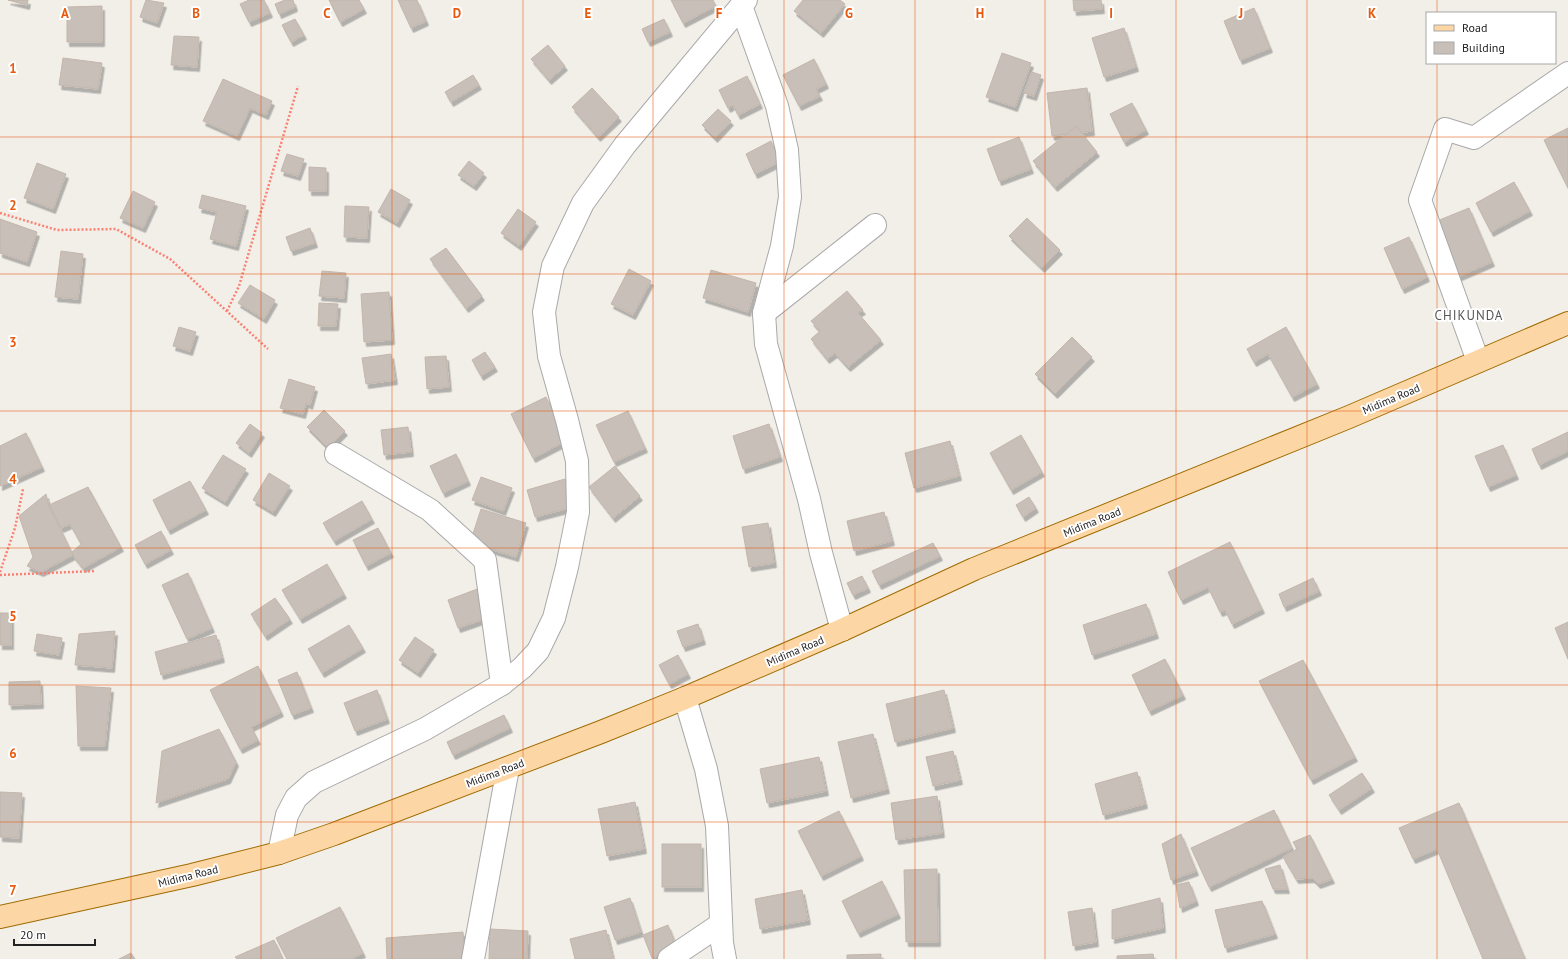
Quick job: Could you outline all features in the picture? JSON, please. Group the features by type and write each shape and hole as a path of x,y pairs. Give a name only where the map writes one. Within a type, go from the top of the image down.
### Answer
{"main road":[{"name":"Midima Road","path":"0,917 161,883 279,853 508,768 685,698 842,630 974,569 1349,417 1568,323"}],"street":[{"path":"744,3 777,106 787,150 790,197 782,246 764,313 768,352 809,499 821,553 842,630"},
{"path":"279,853 287,815 296,798 314,782 425,729 502,684 522,668 538,651 554,618 567,567 578,512 577,460 549,356 544,312 553,266 583,203 625,145 744,3"},
{"path":"1478,361 1420,200 1445,129 1474,138 1568,73"},
{"path":"764,313 875,225"},
{"path":"336,454 430,510 485,560 502,684"},
{"path":"685,698 706,770 717,826 722,943 725,959"},
{"path":"473,959 508,768"},
{"path":"669,959 721,924"}],"path":[{"path":"227,311 239,286 298,86"},
{"path":"0,213 57,230 116,230 170,259 268,349"},
{"path":"23,489 15,528 0,574 95,571"}],"building":[{"path":"8,0 28,0 27,5"},
{"path":"146,0 164,3 157,23 140,17"},
{"path":"249,0 264,0 270,13 249,22 240,4"},
{"path":"285,0 293,0 295,7 279,14 275,4"},
{"path":"329,0 359,0 364,9 340,22"},
{"path":"398,0 417,0 426,21 411,28"},
{"path":"671,0 713,0 716,6 683,23"},
{"path":"803,0 840,0 845,4 821,33 794,11"},
{"path":"1073,0 1101,0 1102,9 1074,11"},
{"path":"102,6 102,42 67,42 67,7"},
{"path":"1254,8 1270,48 1240,60 1224,21"},
{"path":"295,19 304,35 291,42 282,25"},
{"path":"664,19 670,32 648,42 642,29"},
{"path":"1124,28 1136,67 1104,77 1092,38"},
{"path":"174,36 199,37 197,67 171,65"},
{"path":"548,45 565,66 549,80 531,59"},
{"path":"1002,53 1031,63 1015,107 986,97"},
{"path":"63,58 102,63 98,89 59,85"},
{"path":"814,59 826,84 816,89 820,96 799,106 783,75"},
{"path":"1032,72 1041,75 1034,96 1024,93"},
{"path":"473,75 479,85 451,102 445,92"},
{"path":"747,76 760,104 738,115 733,105 728,108 719,90"},
{"path":"223,79 272,101 266,115 250,108 237,136 203,121"},
{"path":"592,88 619,117 598,137 572,107"},
{"path":"1087,88 1092,131 1052,136 1047,93"},
{"path":"1132,103 1146,130 1124,142 1110,114"},
{"path":"718,109 731,121 715,138 702,125"},
{"path":"1076,126 1097,152 1055,187 1033,161"},
{"path":"1568,128 1568,188 1544,140"},
{"path":"1019,137 1031,169 999,181 987,149"},
{"path":"771,141 781,161 755,174 746,154"},
{"path":"287,154 304,159 298,176 281,171"},
{"path":"469,161 484,173 474,186 458,175"},
{"path":"37,163 66,174 53,209 24,198"},
{"path":"309,167 326,168 326,191 309,191"},
{"path":"1514,182 1530,211 1491,232 1476,203"},
{"path":"391,189 410,200 397,223 378,212"},
{"path":"133,191 155,202 143,228 120,218"},
{"path":"202,195 246,206 236,246 210,239 217,212 199,208"},
{"path":"345,206 369,207 367,238 344,237"},
{"path":"1469,208 1492,262 1455,278 1432,223"},
{"path":"518,209 536,222 519,246 501,233"},
{"path":"1027,218 1060,250 1042,268 1009,236"},
{"path":"0,219 37,232 27,262 0,253"},
{"path":"310,228 315,243 291,251 286,237"},
{"path":"1409,237 1427,277 1402,289 1384,248"},
{"path":"446,248 482,296 466,308 430,259"},
{"path":"61,251 83,254 78,299 55,297"},
{"path":"629,269 651,281 633,315 611,304"},
{"path":"711,270 756,283 748,312 703,298"},
{"path":"322,271 346,273 344,298 319,296"},
{"path":"250,285 275,300 264,319 238,303"},
{"path":"847,291 863,310 858,313 881,340 848,367 835,353 827,359 811,339 820,331 811,321"},
{"path":"389,292 392,340 364,342 361,294"},
{"path":"319,303 338,304 336,326 318,326"},
{"path":"179,327 196,332 190,351 173,346"},
{"path":"1286,327 1317,384 1292,397 1268,354 1254,362 1247,349"},
{"path":"1072,337 1092,357 1055,394 1035,374"},
{"path":"485,352 495,367 481,376 472,360"},
{"path":"391,354 395,380 366,384 362,358"},
{"path":"446,356 449,387 427,389 425,357"},
{"path":"289,379 315,387 310,405 306,403 303,414 280,408"},
{"path":"546,397 568,440 533,458 511,414"},
{"path":"324,410 345,431 328,448 307,427"},
{"path":"628,411 645,448 614,462 596,425"},
{"path":"250,424 262,433 249,453 236,443"},
{"path":"769,424 780,457 743,469 733,436"},
{"path":"408,427 411,452 384,455 381,430"},
{"path":"1568,432 1568,451 1539,465 1532,449"},
{"path":"26,433 42,467 0,486 0,446"},
{"path":"1021,435 1042,472 1011,490 990,453"},
{"path":"950,441 959,476 914,488 905,453"},
{"path":"1503,445 1516,475 1488,487 1475,456"},
{"path":"456,454 468,481 443,493 430,466"},
{"path":"223,455 246,469 225,502 202,488"},
{"path":"615,466 640,496 613,518 589,487"},
{"path":"269,473 290,486 273,512 253,500"},
{"path":"481,477 512,488 503,511 472,500"},
{"path":"565,479 573,507 535,517 527,490"},
{"path":"190,481 206,510 168,530 153,500"},
{"path":"88,487 121,547 83,568 71,553 81,544 70,524 61,528 49,505"},
{"path":"46,494 49,506 73,555 41,572 27,566 33,557 19,516"},
{"path":"1029,497 1036,508 1023,517 1016,505"},
{"path":"362,501 372,519 334,541 323,523"},
{"path":"481,509 526,523 516,557 470,543"},
{"path":"884,512 892,541 854,551 847,521"},
{"path":"768,523 774,563 749,567 742,527"},
{"path":"378,528 391,553 366,566 353,540"},
{"path":"161,531 171,550 145,564 135,545"},
{"path":"1230,542 1262,609 1232,624 1225,610 1220,612 1208,587 1181,600 1168,572"},
{"path":"933,543 940,556 879,585 872,571"},
{"path":"327,564 344,594 300,619 282,590"},
{"path":"188,573 212,628 187,639 162,585"},
{"path":"862,576 868,588 853,595 847,583"},
{"path":"1313,578 1319,591 1284,607 1279,594"},
{"path":"480,588 490,617 458,628 448,600"},
{"path":"275,598 290,619 265,636 251,614"},
{"path":"1146,604 1156,634 1092,655 1083,625"},
{"path":"0,613 11,613 11,645 0,645"},
{"path":"1568,622 1568,659 1555,628"},
{"path":"698,624 703,640 683,647 677,631"},
{"path":"349,625 363,648 322,673 308,649"},
{"path":"115,631 112,668 75,665 79,634"},
{"path":"37,634 62,638 59,655 34,651"},
{"path":"216,635 222,658 161,675 155,652"},
{"path":"415,637 434,650 418,673 399,660"},
{"path":"678,655 688,674 669,684 659,665"},
{"path":"1165,659 1183,695 1149,711 1132,675"},
{"path":"1303,660 1355,757 1311,780 1259,681"},
{"path":"258,666 281,712 251,727 258,740 240,749 210,690"},
{"path":"297,672 311,708 292,715 278,680"},
{"path":"40,681 41,704 9,705 9,682"},
{"path":"76,686 111,688 105,746 78,746"},
{"path":"377,690 387,719 355,731 344,703"},
{"path":"944,690 953,728 895,742 886,704"},
{"path":"504,715 510,728 453,755 447,742"},
{"path":"219,729 236,762 228,779 156,803 162,751"},
{"path":"873,734 887,789 851,798 838,742"},
{"path":"953,751 960,780 933,786 926,757"},
{"path":"819,757 826,791 767,803 760,769"},
{"path":"1137,772 1145,804 1103,815 1095,784"},
{"path":"1362,773 1372,788 1339,810 1329,795"},
{"path":"0,792 22,793 19,838 0,837"},
{"path":"937,796 942,833 896,840 891,803"},
{"path":"635,802 644,849 607,856 598,809"},
{"path":"1459,803 1525,959 1483,959 1437,849 1413,859 1399,828"},
{"path":"1274,810 1292,848 1209,887 1191,848"},
{"path":"839,811 861,856 821,876 798,831"},
{"path":"1181,834 1196,871 1171,880 1162,844"},
{"path":"1310,835 1332,879 1318,884 1312,878 1296,879 1283,857 1297,849 1293,842"},
{"path":"662,844 701,844 701,887 662,887"},
{"path":"1280,865 1287,889 1273,889 1265,869"},
{"path":"937,869 938,942 906,942 904,870"},
{"path":"882,881 898,914 858,933 842,901"},
{"path":"1189,882 1196,901 1180,908 1176,885"},
{"path":"802,890 808,920 760,929 755,899"},
{"path":"630,898 641,932 615,940 604,907"},
{"path":"1160,898 1163,928 1112,939 1112,910"},
{"path":"1262,901 1275,934 1225,948 1215,910"},
{"path":"340,907 363,953 351,959 287,959 276,938"},
{"path":"1092,908 1096,942 1073,946 1068,912"},
{"path":"668,925 677,948 652,958 643,935"},
{"path":"490,929 528,931 527,959 489,959"},
{"path":"606,930 613,959 575,959 570,939"},
{"path":"463,932 465,959 387,959 386,938"},
{"path":"274,940 283,959 237,959 235,957"},
{"path":"131,953 135,959 119,959"},
{"path":"881,954 881,959 847,959 847,955"},
{"path":"1153,954 1154,959 1117,959 1117,956"}],"district":[{"name":"CHIKUNDA","path":"1469,315"}]}
